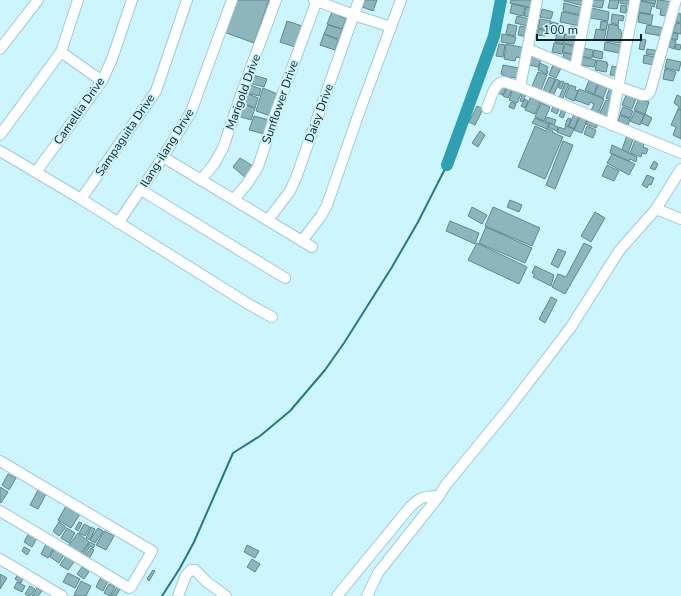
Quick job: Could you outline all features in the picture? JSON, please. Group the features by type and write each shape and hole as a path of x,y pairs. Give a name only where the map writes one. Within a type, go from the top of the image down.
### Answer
{"street":[{"path":"0,49 38,0"},
{"path":"0,135 61,52 78,0"},
{"name":"Camellia Drive","path":"36,172 102,81 112,59 132,0"},
{"name":"Sampaguita Drive","path":"81,199 156,91 188,0"},
{"name":"Ilang-ilang Drive","path":"118,223 163,157 191,112 232,0"},
{"name":"Marigold Drive","path":"201,180 214,164 223,148 276,0"},
{"path":"316,0 354,16 391,28"},
{"name":"Sunflower Drive","path":"234,199 247,184 258,167 316,0"},
{"name":"Daisy Drive","path":"268,220 290,191 296,178 359,0"},
{"path":"302,241 327,206 360,110 401,0"},
{"path":"520,87 538,0"},
{"path":"575,68 588,0"},
{"path":"611,125 635,0"},
{"path":"528,49 619,87 642,95 647,95 650,92 676,0"},
{"path":"61,52 102,81"},
{"path":"487,108 498,85 505,82 681,153"},
{"path":"0,151 81,199 250,305 272,317"},
{"path":"163,157 312,247"},
{"path":"367,596 378,573 439,496 445,486 509,408 571,327 623,245 656,209 681,169"},
{"path":"141,190 286,278"},
{"path":"656,209 681,219"},
{"path":"0,461 152,551 129,588 0,511"},
{"path":"337,596 418,499 423,497 439,496"},
{"path":"0,559 62,596"},
{"path":"178,596 186,575 191,570 195,570 206,582 226,596"}],"building":[{"path":"237,0 269,0 254,43 224,32"},
{"path":"365,0 377,0 373,11 362,7"},
{"path":"511,0 534,0 533,8 510,3"},
{"path":"564,0 585,0 584,6"},
{"path":"592,0 604,0 602,8 591,6"},
{"path":"610,0 619,0 617,9 608,8"},
{"path":"620,0 633,0 632,5 620,3"},
{"path":"641,0 656,0 655,4"},
{"path":"658,0 674,2 671,17 660,15 661,9 656,8"},
{"path":"641,1 655,4 654,7 652,6 650,14 638,12"},
{"path":"564,3 583,8 582,15 563,11"},
{"path":"512,4 525,7 523,16 510,13"},
{"path":"621,5 627,6 626,13 620,12"},
{"path":"526,7 533,9 531,17 524,16"},
{"path":"592,8 609,12 608,21 590,18"},
{"path":"542,9 553,12 551,19 540,17"},
{"path":"332,12 346,19 342,29 327,24"},
{"path":"562,12 582,16 580,26 560,22"},
{"path":"639,13 653,15 651,25 638,22"},
{"path":"678,13 681,14 681,23 676,22"},
{"path":"612,14 624,16 623,21 619,20 618,25 611,23"},
{"path":"517,16 529,19 528,26 515,23"},
{"path":"540,19 551,21 549,30 538,28"},
{"path":"287,21 302,26 295,47 280,42"},
{"path":"601,21 608,22 606,30 600,29"},
{"path":"552,22 559,24 558,31 550,30"},
{"path":"676,23 681,24 681,34 673,32"},
{"path":"508,24 517,26 515,36 506,34"},
{"path":"609,24 619,26 618,29 621,30 622,33 620,43 606,41"},
{"path":"328,25 342,29 339,39 324,34"},
{"path":"647,25 665,28 662,36 645,33"},
{"path":"520,26 529,28 527,37 518,35"},
{"path":"571,26 578,28 577,33 570,31"},
{"path":"538,29 547,31 545,36 537,35"},
{"path":"596,29 606,31 604,41 594,39"},
{"path":"557,32 565,34 563,44 555,42"},
{"path":"673,33 678,34 677,40 671,38"},
{"path":"324,34 338,40 335,50 320,45"},
{"path":"502,34 516,37 514,44 501,42"},
{"path":"565,34 575,36 575,38 578,39 576,46 563,43"},
{"path":"641,39 646,40 644,50 639,49"},
{"path":"671,39 676,41 674,49 669,47"},
{"path":"605,42 625,46 624,54 604,50"},
{"path":"554,43 564,45 562,54 552,52"},
{"path":"499,44 505,45 503,57 496,56"},
{"path":"506,44 525,48 523,58 516,57 515,61 504,59"},
{"path":"565,44 576,47 574,54 563,52"},
{"path":"676,44 681,45 680,50 675,49"},
{"path":"582,48 593,50 592,58 581,56"},
{"path":"647,49 660,51 660,56 646,54"},
{"path":"594,50 603,52 602,59 593,57"},
{"path":"564,53 574,55 573,60 563,58"},
{"path":"532,54 542,57 538,67 529,65"},
{"path":"644,55 655,57 654,65 643,63"},
{"path":"581,57 596,60 594,67 580,65"},
{"path":"667,59 681,62 679,71 665,68"},
{"path":"597,60 607,62 606,72 595,70"},
{"path":"540,63 548,67 546,71 548,71 547,74 538,70"},
{"path":"503,65 519,68 518,78 507,77 501,74"},
{"path":"553,65 561,68 556,78 549,75"},
{"path":"612,66 620,68 619,76 610,75"},
{"path":"665,69 676,72 673,81 663,79"},
{"path":"538,72 547,75 541,90 532,86"},
{"path":"253,75 267,79 264,87 249,83"},
{"path":"591,76 598,83 594,94 585,90"},
{"path":"549,77 555,79 549,94 543,91"},
{"path":"556,79 560,81 553,96 549,94"},
{"path":"561,81 564,82 561,89 558,87"},
{"path":"565,83 569,84 562,100 559,98"},
{"path":"502,84 507,86 503,95 498,93"},
{"path":"599,84 607,88 603,98 594,94"},
{"path":"250,85 261,89 259,96 247,93"},
{"path":"570,85 576,87 575,90 578,91 574,101 565,97"},
{"path":"611,85 618,89 615,102 606,98"},
{"path":"507,87 512,89 508,98 503,96"},
{"path":"263,88 277,94 271,116 256,111"},
{"path":"513,88 522,92 517,103 509,100"},
{"path":"579,89 604,99 598,114 591,111 594,104 590,102 589,105 575,100"},
{"path":"246,93 258,98 255,108 242,103"},
{"path":"523,93 526,94 523,102 520,101"},
{"path":"627,93 637,96 632,109 622,105"},
{"path":"677,95 681,97 681,110 678,109 679,107 674,103"},
{"path":"531,96 541,100 535,114 525,110"},
{"path":"639,98 649,102 645,114 634,110"},
{"path":"525,99 528,101 525,108 521,106"},
{"path":"606,100 615,103 609,119 599,115"},
{"path":"511,102 516,104 514,109 509,107"},
{"path":"541,103 550,107 544,121 535,117"},
{"path":"242,104 255,108 251,120 238,116"},
{"path":"554,105 560,107 557,114 551,111"},
{"path":"477,106 483,109 475,125 469,122"},
{"path":"623,107 633,111 630,118 620,114"},
{"path":"562,109 566,111 563,118 559,116"},
{"path":"678,109 681,110 681,139 673,135 676,127 671,125"},
{"path":"635,111 644,115 640,125 630,121"},
{"path":"574,114 579,116 574,129 569,126"},
{"path":"645,114 652,118 648,126 641,123"},
{"path":"620,115 630,119 628,125 618,121"},
{"path":"254,116 269,120 265,134 249,130"},
{"path":"547,117 556,120 554,125 545,121"},
{"path":"580,117 587,120 582,133 574,130"},
{"path":"535,118 549,124 547,129 532,123"},
{"path":"568,118 571,119 568,127 565,125"},
{"path":"588,120 598,124 596,128 586,124"},
{"path":"550,123 558,127 557,131 548,127"},
{"path":"535,126 546,131 547,128 563,137 545,179 518,167"},
{"path":"566,126 574,129 570,137 557,132 559,127 564,129"},
{"path":"587,126 596,130 593,138 584,134"},
{"path":"480,131 485,135 478,147 472,143"},
{"path":"627,135 634,137 628,153 622,150"},
{"path":"636,138 645,141 643,147 648,149 646,154 642,153 641,157 630,153"},
{"path":"563,141 573,145 555,189 546,185"},
{"path":"612,145 637,157 636,162 630,159 629,161 610,153"},
{"path":"612,154 635,164 629,175 607,163"},
{"path":"240,158 253,166 246,178 233,167"},
{"path":"654,161 658,164 655,170 650,168"},
{"path":"607,165 619,171 614,181 602,176"},
{"path":"647,175 654,178 651,185 649,184 647,188 642,185"},
{"path":"510,200 522,205 519,212 507,207"},
{"path":"472,207 487,215 482,224 468,216"},
{"path":"493,207 540,228 532,246 485,226"},
{"path":"595,212 605,218 591,242 581,236"},
{"path":"450,221 479,233 475,244 446,231"},
{"path":"486,227 532,248 525,263 479,243"},
{"path":"477,243 527,267 519,284 468,260"},
{"path":"584,243 592,247 565,294 552,287 558,274 566,277"},
{"path":"558,249 566,252 558,268 551,264"},
{"path":"535,266 554,275 551,286 533,277 535,274 532,273"},
{"path":"551,297 557,300 545,323 539,319"},
{"path":"8,474 16,478 9,490 2,485"},
{"path":"0,487 8,492 1,503 0,502"},
{"path":"38,490 46,494 38,509 30,505"},
{"path":"66,506 80,514 71,528 58,520"},
{"path":"59,522 66,527 59,536 53,531"},
{"path":"79,522 82,523 78,531 75,529"},
{"path":"84,524 90,527 85,536 79,533"},
{"path":"91,527 95,529 90,540 86,538"},
{"path":"67,528 75,533 69,543 61,538"},
{"path":"98,528 103,531 95,543 90,540"},
{"path":"104,531 114,536 106,550 96,545"},
{"path":"29,533 37,538 32,547 24,542"},
{"path":"78,533 89,542 80,555 68,546"},
{"path":"90,542 95,545 93,548 90,546 83,558 81,556"},
{"path":"46,544 53,549 48,558 41,554"},
{"path":"247,545 259,551 255,558 244,552"},
{"path":"24,547 30,550 27,555 22,551"},
{"path":"91,548 94,550 89,559 85,557"},
{"path":"54,549 64,555 59,563 50,557"},
{"path":"66,556 74,562 68,570 60,565"},
{"path":"252,559 260,564 255,572 247,567"},
{"path":"82,567 89,572 84,579 77,574"},
{"path":"153,570 155,571 149,581 147,579"},
{"path":"68,573 80,579 75,588 63,582"},
{"path":"0,574 7,578 0,589"},
{"path":"18,574 23,578 21,583 15,579"},
{"path":"101,577 108,581 103,591 96,587"},
{"path":"81,581 91,586 86,596 75,596 74,595"},
{"path":"17,582 25,586 22,592 14,588"},
{"path":"109,584 115,587 110,596 104,593"},
{"path":"30,586 35,589 30,596 28,596 25,594"},
{"path":"117,587 120,589 116,596 111,596"},
{"path":"37,588 42,591 38,596 32,596"}],"waterway":[{"path":"447,165 494,36 501,0"},
{"path":"162,596 180,568 194,542 233,453 260,436 290,411 325,370 344,343 392,267 418,222 447,165"}]}
